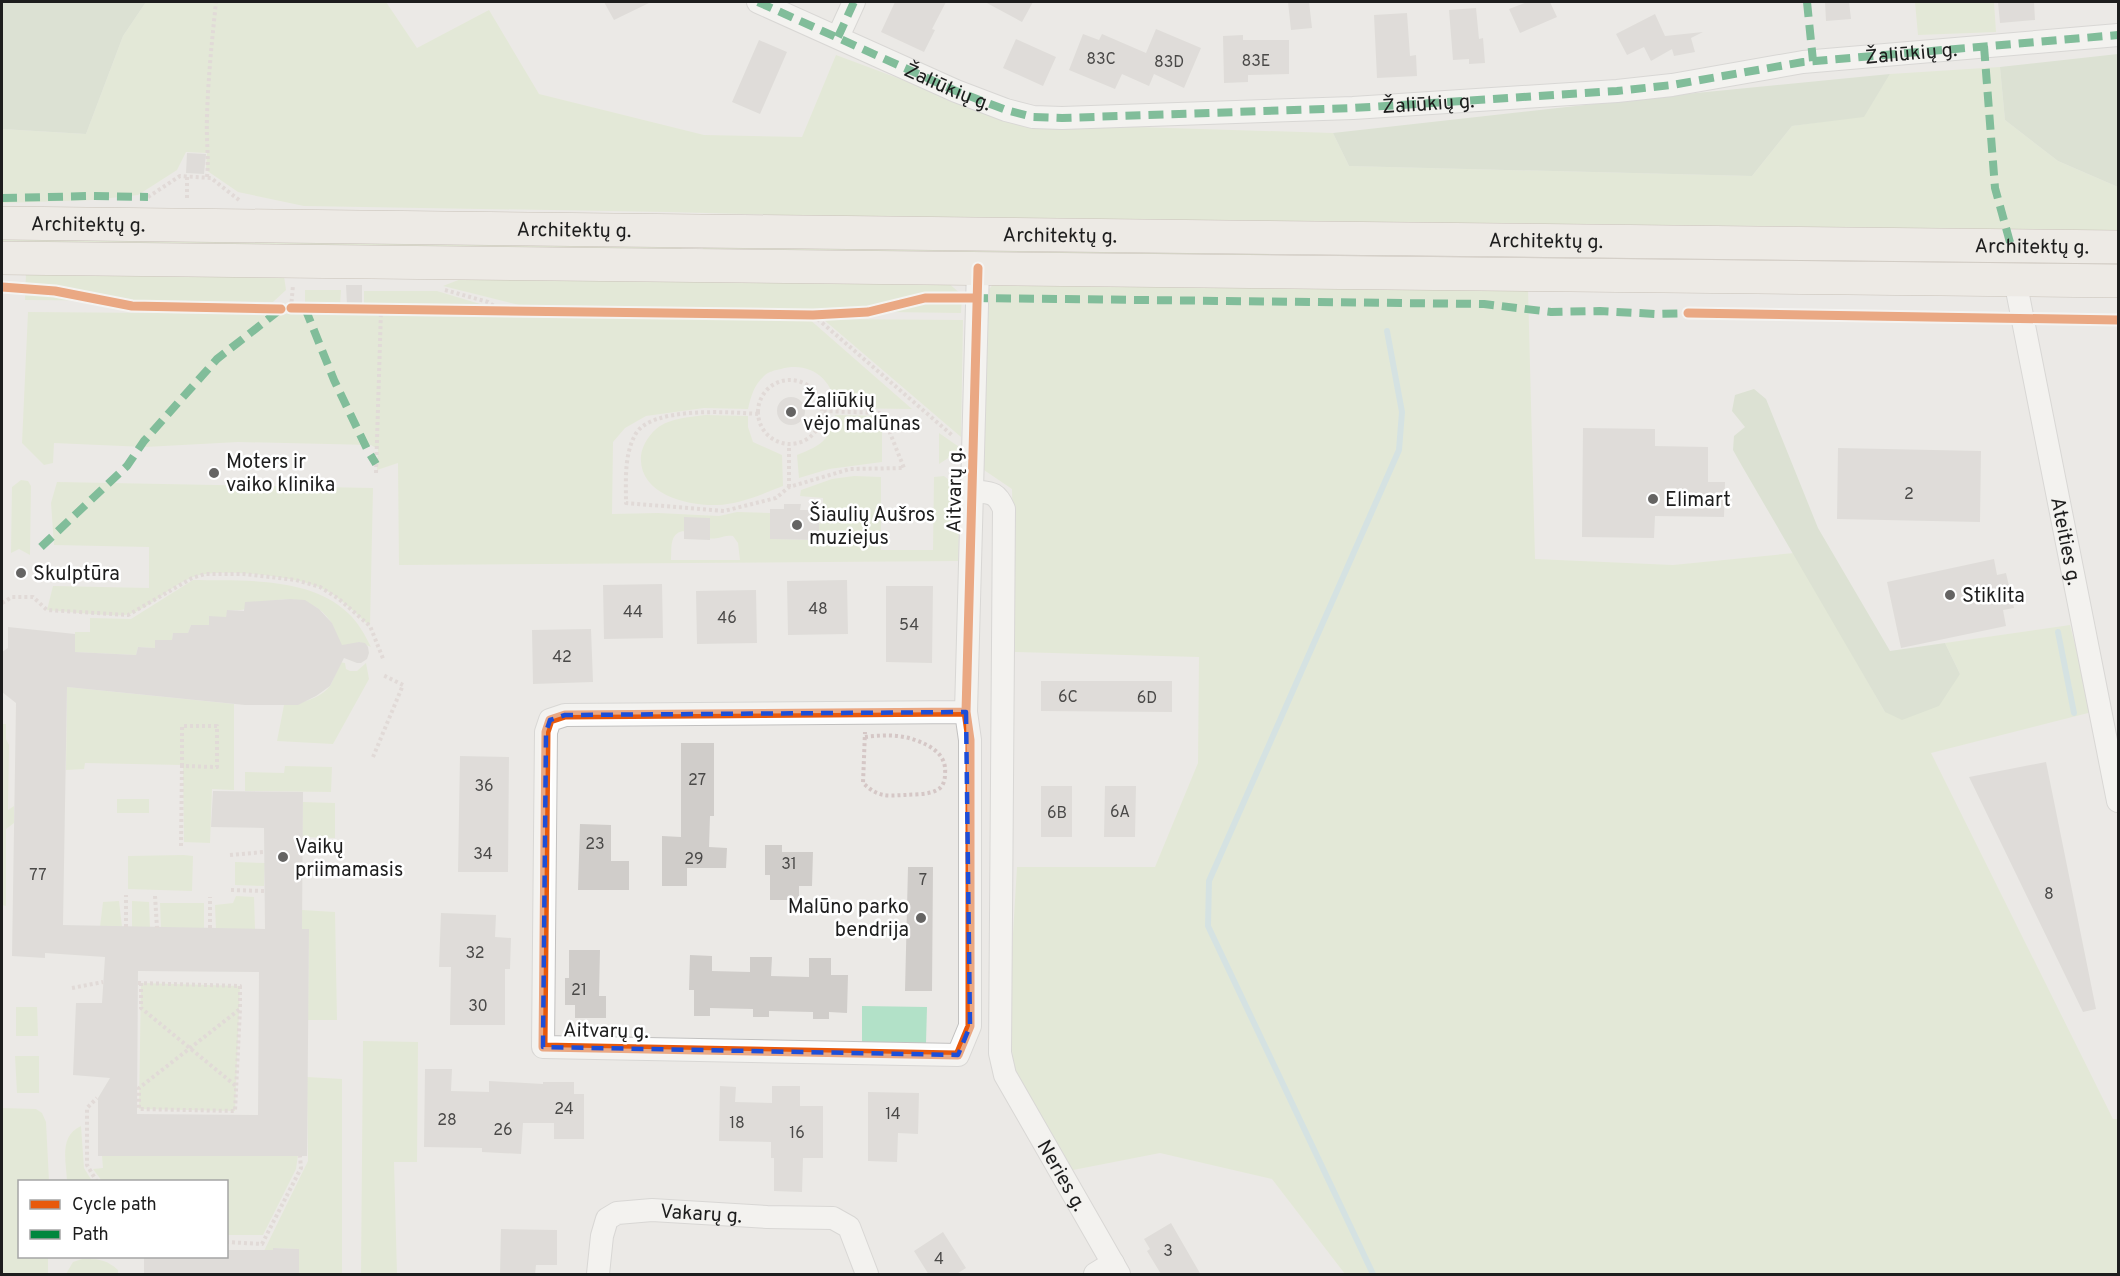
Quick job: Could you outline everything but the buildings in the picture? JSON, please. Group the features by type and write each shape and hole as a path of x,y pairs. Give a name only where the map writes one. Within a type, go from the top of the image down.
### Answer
{"main road":[{"name":"Architektų g.","path":"2,223 2118,247"},
{"path":"692,232 692,265"},
{"path":"1277,239 1277,271"},
{"path":"2011,246 2015,280"},
{"name":"Architektų g.","path":"2,258 2118,281"}],"street":[{"name":"Žaliūkių g.","path":"758,2 956,91 1006,110 1033,117 1062,118 1353,108 1617,91 1672,85 1803,62 2118,35"},
{"path":"838,37 854,2"},
{"name":"Aitvarų g.","path":"966,712 565,715 550,720 546,732 543,1047 958,1055 970,1026 970,740 966,712 978,268"},
{"name":"Ateities g.","path":"2015,280 2118,801"},
{"name":"Neries g.","path":"972,491 992,493 999,497 1004,509 1000,1053 1005,1075 1109,1271"},
{"name":"Vakarų g.","path":"598,1275 602,1236 607,1220 617,1213 652,1210 766,1217 832,1218 849,1227 867,1275"}],"path":[{"path":"207,177 209,155 206,145 207,95 216,2"},
{"path":"148,197 180,176 187,176 211,178 240,200"},
{"path":"187,176 187,198"},
{"path":"291,308 293,281"},
{"path":"376,473 381,310"},
{"path":"813,315 973,453"},
{"path":"785,380 795,380 812,388 818,395 823,411 821,424 816,432 808,439 789,445 771,439 760,424 758,414 762,396 768,388 785,380"},
{"path":"758,414 714,411 679,414 652,421 635,433 627,459 626,503 724,511 776,498 789,487 850,469 904,468 882,413 823,411"},
{"path":"789,445 789,487"},
{"path":"2,603 12,597 33,597 47,610 128,615 192,578 205,574 244,574 296,580 320,587 339,599 370,626 384,662"},
{"path":"373,757 403,685 383,675"},
{"path":"865,713 863,783 873,792 888,796 922,794 937,790 942,786 946,763 931,747 914,739 898,736 865,737"},
{"path":"181,846 182,726 217,726 217,767 182,766"},
{"path":"230,855 264,852"},
{"path":"231,890 264,891"},
{"path":"126,895 126,927"},
{"path":"155,896 157,928"},
{"path":"210,897 210,928"},
{"path":"72,988 103,982"},
{"path":"236,1086 189,1049 141,1008 139,983 240,986 240,1009 235,1111 139,1109 139,1088 189,1049 240,1009"},
{"path":"96,1180 87,1164 87,1108 98,1098"},
{"path":"228,1242 262,1244 301,1168 300,1155"}],"highlighted area":[{"path":"966,712 970,1026 958,1055 543,1047 546,732 550,720 565,715"}],"green space":[{"path":"2,2 146,2 123,36 86,134 2,129"},
{"path":"146,2 386,2 417,48 489,10 539,94 704,135 802,137 836,55 1029,127 1105,126 1333,133 1349,166 1752,176 1792,126 1864,116 1890,74 2000,67 2005,120 2058,161 2118,187 2118,230 2007,231 1762,226 852,217 304,206 238,192 206,170 207,153 186,152 177,170 138,195 93,200 2,203 2,129 86,134 123,36"},
{"path":"1915,2 1994,2 1996,32 1918,35"},
{"path":"2118,54 2118,187 2058,161 2005,120 2000,67"},
{"path":"1890,74 1864,117 1792,126 1752,176 1349,166 1333,133 1666,96"},
{"path":"2,237 680,245 682,248 680,251 2,244"},
{"path":"704,245 1269,254 1267,257 706,251 703,249"},
{"path":"26,273 284,276 286,290 273,302 25,300"},
{"path":"466,277 946,281 962,295 961,313 527,307 443,286"},
{"path":"996,281 1528,288 1535,559 1673,565 1794,553 1885,712 1960,674 1945,643 2070,625 2092,712 1931,753 2113,1119 2118,1119 2118,1274 1345,1274 1272,1179 1160,1153 1068,1171 1014,1067 1008,1017 1017,867 1155,867 1198,763 1199,657 1015,652 1012,489 981,468 984,295"},
{"path":"305,290 341,290 340,305 305,305"},
{"path":"364,291 437,291 490,307 364,303"},
{"path":"28,312 808,318 912,409 836,408 834,398 825,381 810,370 792,367 772,371 758,383 748,409 704,408 646,416 625,428 613,442 612,514 658,513 719,516 737,512 770,513 770,539 819,540 819,524 823,523 823,498 800,496 801,490 832,479 854,476 881,477 881,550 933,550 934,477 944,476 960,489 958,561 399,565 398,463 377,470 378,449 371,445 238,442 145,447 54,443 53,463 44,465 22,443","holes":["683,531 709,539 733,536 738,543 740,560 671,560 673,538"]},
{"path":"823,319 963,320 961,437"},
{"path":"1754,389 1766,399 1818,528 1890,651 1945,643 1960,674 1939,706 1902,720 1885,712 1733,450 1734,436 1745,427 1732,411 1735,395"},
{"path":"705,415 748,416 748,427 753,442 782,455 783,486 742,501 705,505 667,495 647,480 642,469 641,456 647,440 656,429 670,421"},
{"path":"835,415 882,416 882,462 829,469 799,478 797,455 823,441 830,431"},
{"path":"939,433 962,449 939,464"},
{"path":"21,480 28,481 31,486 30,555 19,549 11,553 12,487"},
{"path":"57,482 373,488 370,626 340,599 319,587 275,576 237,573 205,574 193,577 130,614 103,615 47,610 53,586 149,588 149,547 54,545 51,503"},
{"path":"193,580 274,583 314,592 332,601 348,613 364,633 371,647 359,642 340,649 333,625 325,614 310,604 283,599 243,610 228,610 226,617 209,617 209,625 191,625 188,633 173,633 172,640 155,640 155,648 138,647 136,655 75,652 75,632 90,632 90,618 131,619"},
{"path":"339,662 345,663 346,669 350,671 357,671 366,663 369,679 333,744 277,741 284,705 309,700 326,691"},
{"path":"67,687 234,704 234,790 212,789 210,843 184,842 183,765 85,763 84,769 66,770"},
{"path":"2,724 6,724 6,739 9,745 8,810 14,806 14,823 6,829 6,906 2,905"},
{"path":"285,766 332,767 331,792 245,791 245,772 284,773"},
{"path":"117,799 149,799 149,813 117,813"},
{"path":"303,802 335,803 335,838 302,837"},
{"path":"128,856 193,856 192,891 128,889"},
{"path":"235,862 265,863 264,886 235,885"},
{"path":"236,896 254,897 255,929 216,929 215,905 233,903"},
{"path":"119,901 122,927 100,927 103,902"},
{"path":"132,901 149,902 150,928 132,927"},
{"path":"160,903 204,903 204,928 161,928"},
{"path":"302,910 335,912 337,1020 308,1020 309,929 302,929"},
{"path":"141,983 240,986 235,1111 139,1109"},
{"path":"862,1006 927,1007 926,1043 862,1042"},
{"path":"16,1007 37,1007 38,1036 16,1036"},
{"path":"363,1041 418,1042 417,1162 394,1162 397,1274 361,1274"},
{"path":"15,1056 39,1056 39,1093 17,1093"},
{"path":"307,1077 342,1079 342,1274 299,1274 299,1249 274,1248 273,1255 262,1255 308,1161"},
{"path":"2,1108 36,1109 42,1113 46,1122 49,1180 18,1180 18,1258 48,1258 48,1274 2,1274"},
{"path":"81,1126 84,1168 91,1180 67,1180 65,1149 69,1136"},
{"path":"298,1155 296,1169 263,1235 228,1235 228,1180 101,1180 93,1169 103,1168 102,1156"},
{"path":"82,1259 106,1262 118,1270 118,1274 66,1274 73,1262"}],"waterway":[{"path":"1373,1274 1208,926 1209,881 1399,450 1402,412 1387,331"},
{"path":"2058,632 2074,713"}],"marked path":[{"path":"758,2 956,91 1006,110 1033,117 1062,118 1353,108 1617,91 1672,85 1803,62 2118,35"},
{"path":"838,37 854,2"},
{"path":"1807,2 1813,61"},
{"path":"1984,46 1995,188 2011,246"},
{"path":"2,198 148,197"},
{"path":"973,298 1484,304 1551,312 1693,313"},
{"path":"305,308 334,380 376,464"},
{"path":"41,547 127,466 144,441 217,359 281,309"}],"cycle path":[{"path":"966,712 565,715 550,720 546,732 543,1047 958,1055 970,1026 970,740 966,712 978,268"},
{"path":"2,287 55,291 132,306 281,309"},
{"path":"291,308 813,315 868,312 925,298 977,298"},
{"path":"1688,313 2118,320"}],"place":[{"name":"Žaliūkių vėjo malūnas","path":"791,412"},
{"name":"Moters ir vaiko klinika","path":"214,473"},
{"name":"Elimart","path":"1653,499"},
{"name":"Šiaulių Aušros muziejus","path":"797,525"},
{"name":"Skulptūra","path":"21,573"},
{"name":"Stiklita","path":"1950,595"},
{"name":"Vaikų priimamasis","path":"283,857"},
{"name":"Malūno parko bendrija","path":"921,918"}]}
